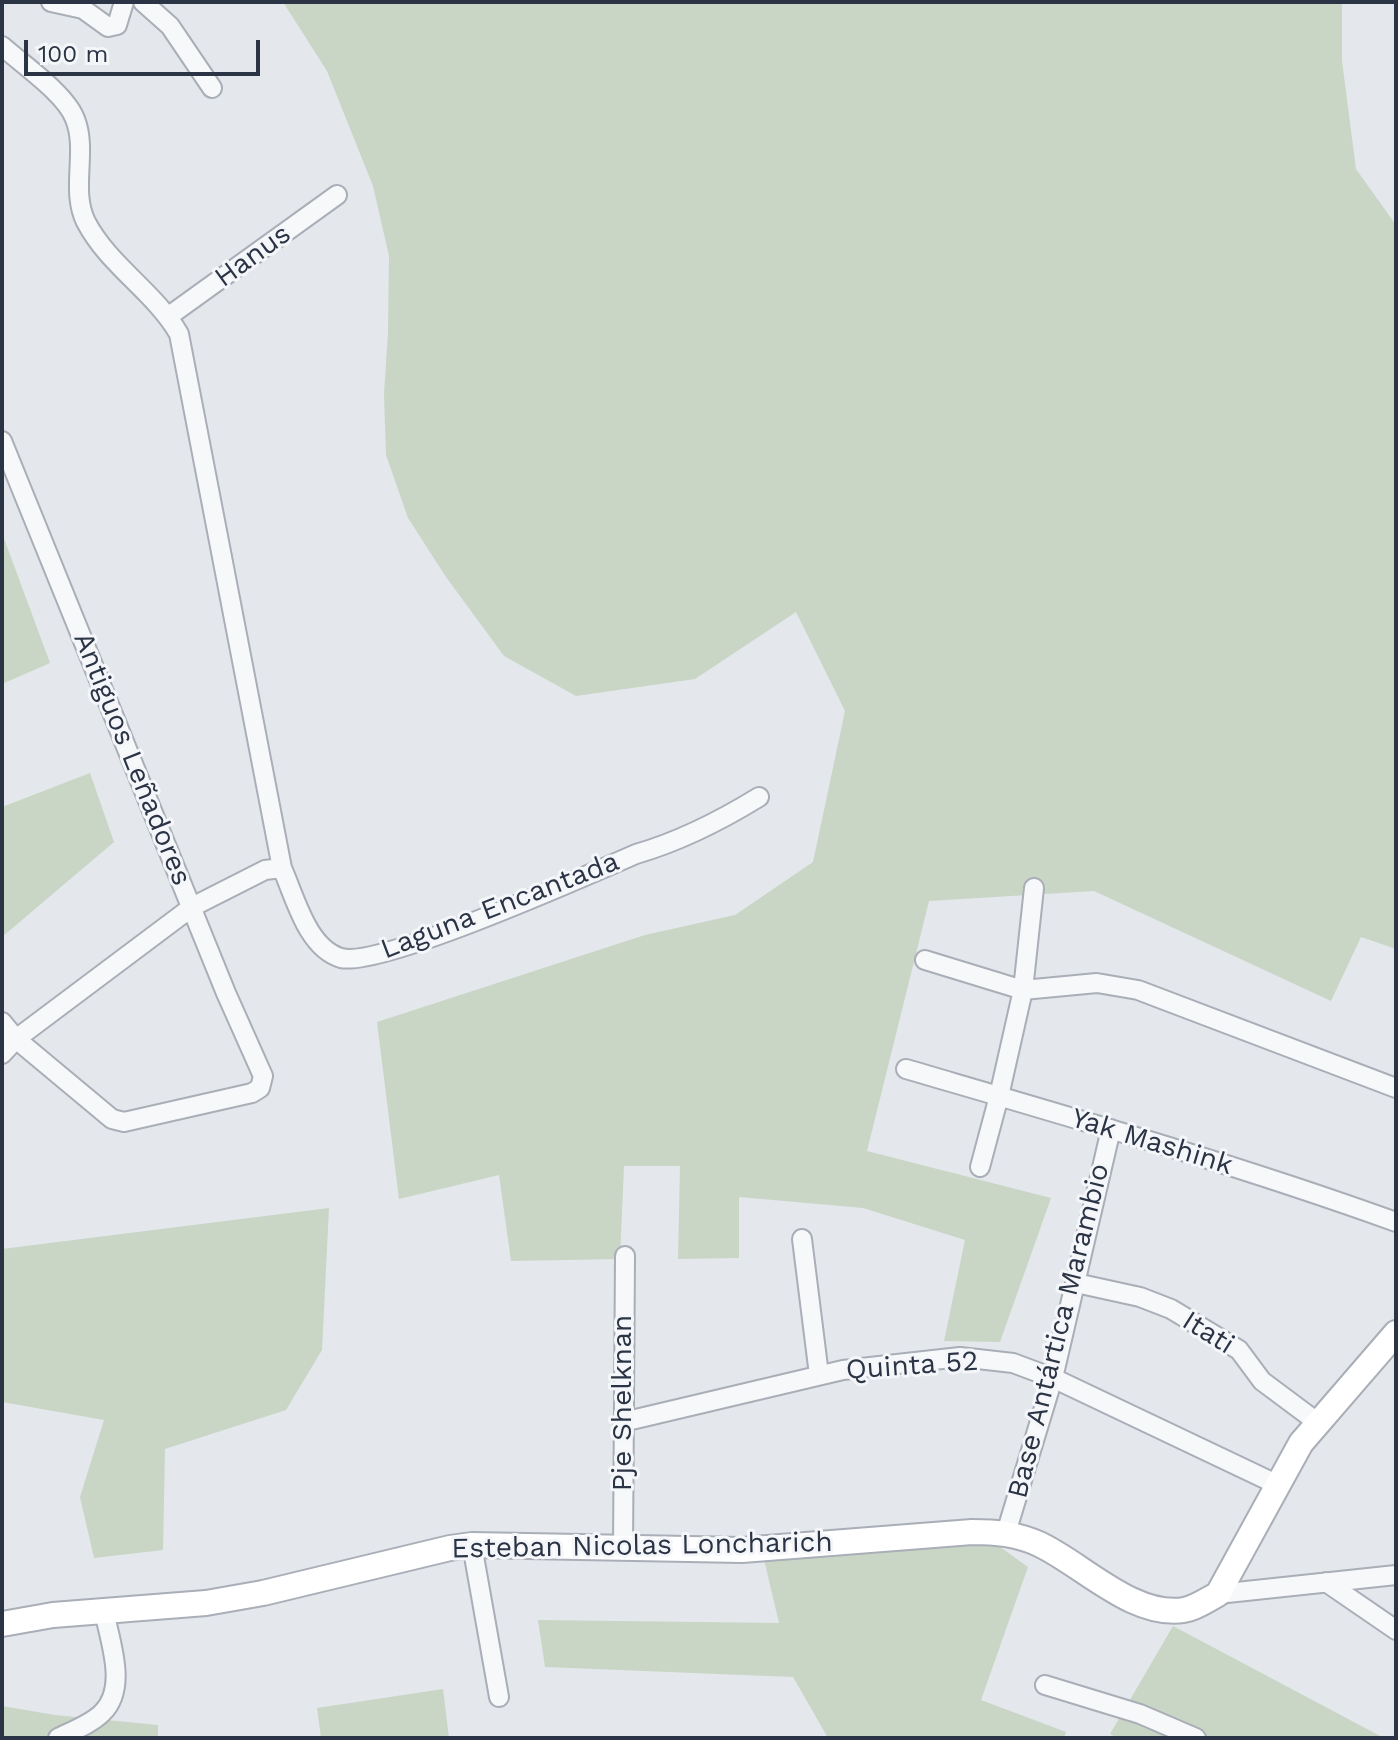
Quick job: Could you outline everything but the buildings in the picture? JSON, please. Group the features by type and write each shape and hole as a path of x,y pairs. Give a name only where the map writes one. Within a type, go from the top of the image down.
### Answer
{"street":[{"path":"51,2 83,9 108,27 117,25 124,2"},
{"path":"143,2 170,26 212,88"},
{"path":"2,46 63,101 75,119 80,197 85,221 120,267 169,316"},
{"name":"Hanus","path":"169,316 337,195"},
{"name":"Laguna Encantada","path":"169,316 179,334 282,868 312,934 323,948 343,958 372,955 446,932 636,854 662,847 717,823 759,797"},
{"name":"Antiguos Leñadores","path":"2,441 263,1076 260,1088 252,1093 124,1122 112,1119 16,1039"},
{"path":"2,1054 16,1039 192,907 265,870 282,868"},
{"path":"980,1167 1023,990 1034,888"},
{"path":"925,960 1023,990 1097,983 1138,990 1396,1088"},
{"path":"2,1022 16,1039"},
{"name":"Yak Mashink","path":"906,1069 1111,1129 1396,1222"},
{"name":"Base Antártica Marambio","path":"1006,1533 1053,1378 1111,1129"},
{"path":"802,1239 819,1375"},
{"name":"Pje Shelknan","path":"623,1549 625,1256"},
{"name":"Itati","path":"1076,1283 1140,1297 1171,1309 1239,1350 1262,1381 1317,1422"},
{"path":"1218,1594 1276,1484 1317,1422 1396,1333"},
{"name":"Quinta 52","path":"623,1422 843,1370 960,1357 1013,1363 1053,1378 1276,1484"},
{"name":"Esteban Nicolas Loncharich","path":"2,1624 53,1615 206,1603 249,1596 472,1545 742,1550 972,1532 1006,1533 1040,1544 1132,1601 1153,1607 1183,1610 1218,1594"},
{"path":"472,1545 499,1697"},
{"path":"1218,1594 1396,1575"},
{"path":"1326,1582 1396,1630"},
{"path":"58,1738 102,1714 113,1699 117,1684 104,1611"},
{"path":"1045,1685 1140,1714 1196,1738"}],"green space":[{"path":"283,2 1342,2 1342,61 1356,169 1396,225 1396,949 1361,937 1331,1001 1094,891 929,901 867,1151 1051,1198 1000,1342 944,1341 965,1240 863,1208 739,1197 739,1258 678,1259 680,1166 624,1166 620,1259 511,1261 499,1175 399,1199 377,1022 645,935 735,915 813,862 845,711 796,612 695,679 576,696 504,656 446,577 408,518 386,455 384,394 389,256 373,186 327,71"},
{"path":"2,533 50,663 2,684"},
{"path":"90,773 114,842 2,937 2,807"},
{"path":"329,1208 322,1350 286,1410 165,1449 163,1550 94,1558 80,1497 104,1420 2,1402 2,1249"},
{"path":"989,1539 1028,1567 981,1700 1066,1732 1064,1738 828,1738 793,1677 545,1667 538,1620 779,1623 763,1555"},
{"path":"1173,1626 1384,1738 1118,1738 1110,1734"},
{"path":"443,1689 449,1738 321,1738 317,1708"},
{"path":"2,1706 55,1715 158,1725 158,1738 2,1738"}]}
